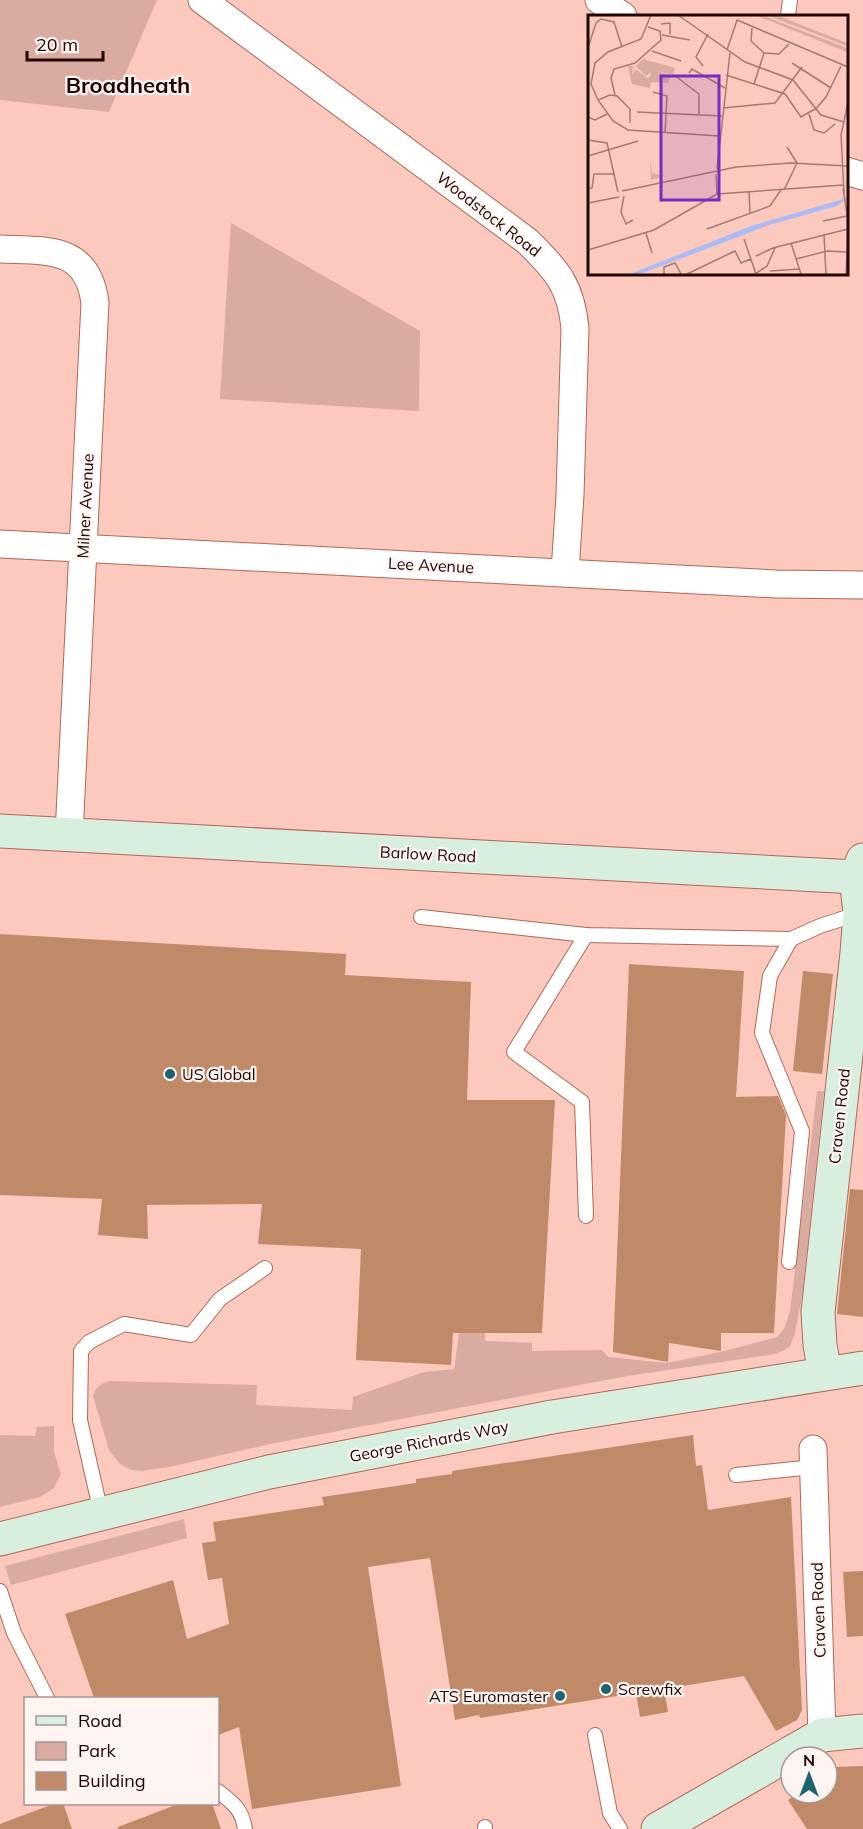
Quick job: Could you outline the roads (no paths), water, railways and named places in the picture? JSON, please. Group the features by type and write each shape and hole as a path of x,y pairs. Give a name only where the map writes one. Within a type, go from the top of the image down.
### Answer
{"street":[{"name":"Woodstock Road","path":"202,0 527,241 547,260 567,288 574,313 575,328 570,495 565,572"},
{"path":"599,0 622,15"},
{"path":"848,172 863,176"},
{"name":"Milner Avenue","path":"0,249 50,251 62,254 82,269 94,291 84,548 69,834"},
{"name":"Lee Avenue","path":"0,544 776,584 863,585"},
{"name":"Barlow Road","path":"0,831 859,869"},
{"name":"Craven Road","path":"825,1373 818,1312 860,953 859,869"},
{"name":"George Richards Way","path":"0,1539 269,1472 530,1422 863,1368"},
{"name":"Craven Road","path":"813,1458 822,1735"},
{"path":"658,1829 822,1735 863,1731"}],"lane":[{"path":"788,15 790,0"},
{"path":"421,917 586,935 791,939 820,926 860,913"},
{"path":"586,935 514,1052 582,1102 586,1216"},
{"path":"789,1262 802,1131 762,1033 770,976 791,939"},
{"path":"101,1513 80,1420 81,1351 89,1342 124,1324 191,1335 220,1299 265,1268"},
{"path":"736,1475 813,1458"},
{"path":"0,1591 14,1634 46,1697"},
{"path":"595,1735 610,1813 620,1829"},
{"path":"219,1792 234,1804 243,1816 245,1829"}],"place":[{"name":"US Global","path":"170,1074"},
{"name":"Screwfix","path":"606,1689"},
{"name":"ATS Euromaster","path":"560,1696"}],"district":[{"name":"Broadheath","path":"128,85"}]}
